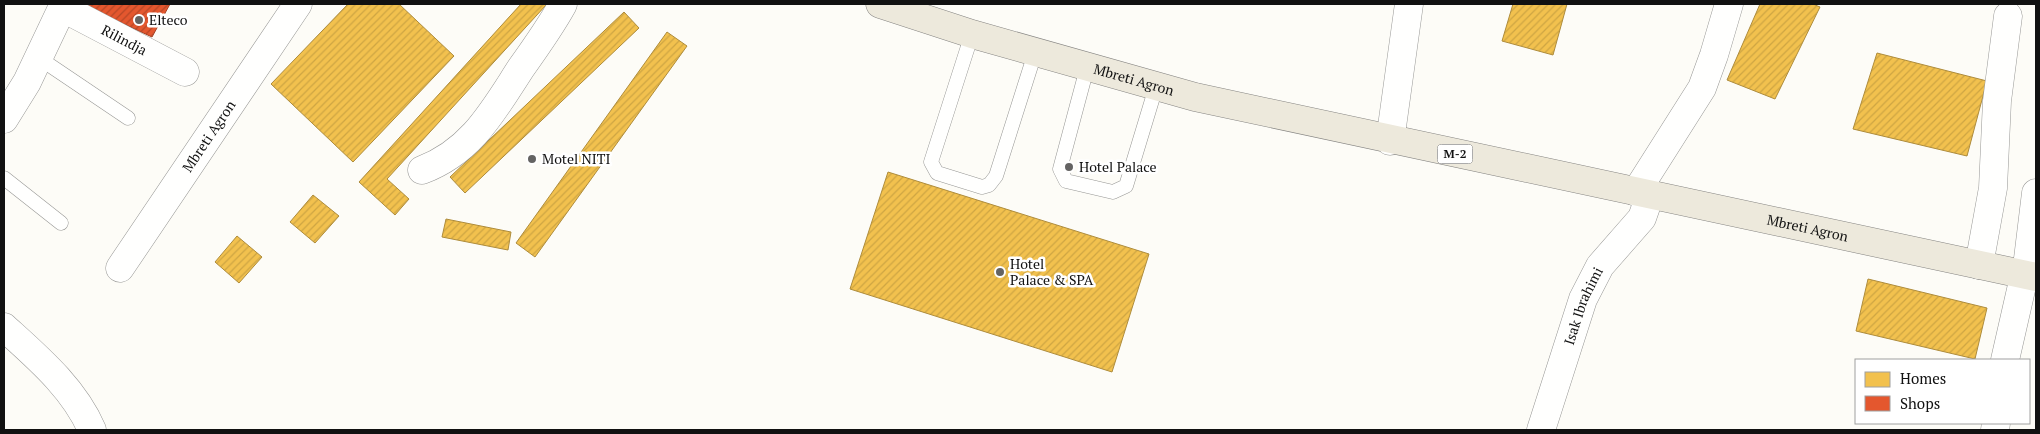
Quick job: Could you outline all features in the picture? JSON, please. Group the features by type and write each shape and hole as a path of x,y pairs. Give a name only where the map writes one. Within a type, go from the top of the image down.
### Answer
{"main road":[{"name":"Mbreti Agron","path":"880,4 1035,53 1156,87 1390,141 1978,265 2032,272"}],"street":[{"name":"Mbreti Agron","path":"120,268 298,4"},
{"path":"422,170 439,164 453,155 480,130 563,4"},
{"path":"1390,141 1409,4"},
{"path":"1643,193 1702,88 1714,55 1728,4"},
{"name":"Rilindja","path":"4,119 27,82 63,6 186,72"},
{"path":"1978,265 1993,188 1997,101 2008,16"},
{"name":"Isak Ibrahimi","path":"1541,430 1583,299 1600,266 1642,218 1643,193"},
{"path":"2005,359 2032,272 2036,193"},
{"path":"4,327 67,389 86,416 92,430"}],"lane":[{"path":"972,34 931,162 938,174 982,187 989,185 996,176 1035,53"},
{"path":"39,58 128,118"},
{"path":"1087,68 1060,169 1066,181 1113,192 1126,186 1156,87"},
{"path":"4,178 61,223"}],"building: Homes":[{"path":"348,4 399,4 454,56 353,162 271,84"},
{"path":"521,4 547,4 387,179 409,199 395,215 359,182"},
{"path":"1513,4 1567,4 1553,55 1502,41"},
{"path":"1760,4 1813,4 1820,7 1775,99 1727,80"},
{"path":"624,12 639,28 465,193 450,177"},
{"path":"667,32 687,46 535,257 516,243"},
{"path":"1877,53 1987,81 1967,156 1853,129"},
{"name":"Hotel Palace & SPA","path":"888,172 1149,254 1112,372 850,289"},
{"path":"313,195 339,216 315,243 290,222"},
{"path":"446,219 511,232 508,250 442,237"},
{"path":"237,236 262,257 239,283 215,262"},
{"path":"1868,279 1987,308 1975,359 1856,331"}],"building: Shops":[{"name":"Elteco","path":"81,4 170,4 152,37"}],"place":[{"name":"Elteco","path":"139,20"},
{"name":"Motel NITI","path":"532,159"},
{"name":"Hotel Palace","path":"1069,167"},
{"name":"Hotel Palace & SPA","path":"1000,272"}]}
